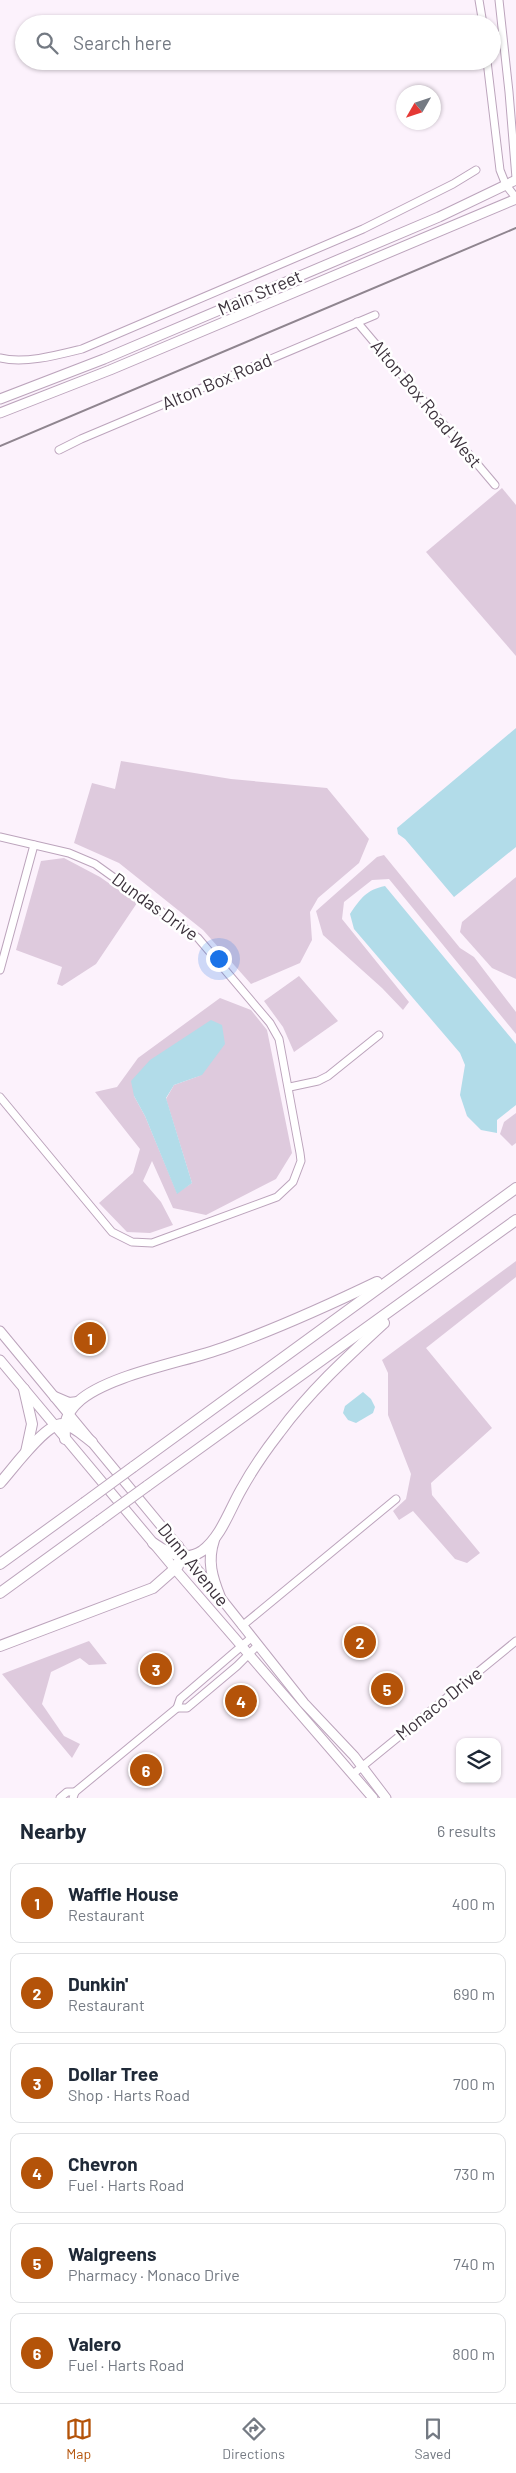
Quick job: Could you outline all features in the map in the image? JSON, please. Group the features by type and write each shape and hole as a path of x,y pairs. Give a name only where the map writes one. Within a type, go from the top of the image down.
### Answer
{"highway":[{"path":"0,1564 516,1188"},
{"path":"0,1593 516,1220"},
{"path":"0,1483 40,1438 59,1426 78,1402 112,1382 223,1348 342,1299 401,1271"},
{"path":"220,1597 210,1569 210,1552 217,1534 246,1482 296,1411 332,1372 413,1295"},
{"path":"24,1389 32,1424 25,1456"},
{"path":"55,1397 70,1403 78,1402"},
{"path":"59,1426 65,1439"},
{"path":"59,1426 75,1429 92,1442"},
{"path":"153,1543 162,1550 183,1556 202,1551 217,1534"},
{"path":"178,1546 183,1556"},
{"path":"0,1646 153,1588 178,1566 183,1556"}],"main road":[{"name":"Main Street","path":"0,399 104,359 412,229 516,179"},
{"name":"Main Street","path":"0,413 110,370 516,198"},
{"name":"Dunn Avenue","path":"0,1332 178,1546"},
{"path":"0,1360 59,1426"},
{"name":"Dunn Avenue","path":"65,1439 373,1798"},
{"name":"Dunn Avenue","path":"183,1556 220,1597 251,1638 386,1798"}],"street":[{"path":"479,0 482,15"},
{"path":"499,0 501,15"},
{"path":"501,17 510,92 516,179"},
{"path":"488,70 500,170 506,185 516,198"},
{"path":"510,92 516,126"},
{"path":"0,358 10,360 53,356 82,349 326,246 453,184 476,170"},
{"name":"Alton Box Road","path":"59,450 375,315"},
{"name":"Alton Box Road West","path":"358,322 495,486"},
{"name":"Dundas Drive","path":"0,836 69,853 95,864 205,944 274,1028 281,1044 290,1087 301,1161 293,1182 277,1197 172,1238 143,1244 121,1238 112,1232 1,1098"},
{"path":"0,970 34,845"},
{"path":"290,1087 318,1081 328,1076 379,1035"},
{"path":"242,1626 396,1499"},
{"path":"60,1798 67,1792 74,1795 177,1708 180,1699 251,1638"},
{"name":"Monaco Drive","path":"354,1774 516,1641"},
{"path":"177,1708 187,1708 258,1645"}],"shaded area":[{"path":"502,488 516,505 516,656 426,552"},
{"path":"121,761 231,779 327,788 369,839 359,863 318,898 310,912 312,940 300,963 251,984 203,930 119,863 74,843 92,783 115,789"},
{"path":"384,855 460,948 474,957 516,1012 516,1034 389,879 372,880 344,902 342,919 409,1002 403,1010 382,988 323,935 316,911 377,857"},
{"path":"64,858 100,877 137,903 96,964 62,986 57,984 62,967 16,950 41,861"},
{"path":"516,877 516,979 492,968 460,932 462,922"},
{"path":"299,976 338,1021 294,1052 283,1027 264,1001"},
{"path":"220,998 251,1010 267,1030 292,1153 276,1179 206,1215 173,1208 152,1161 143,1181 161,1202 173,1225 150,1233 127,1232 99,1203 133,1173 140,1149 95,1092 117,1087 138,1058","holes":["202,1075 174,1085 166,1099 192,1183 177,1193 145,1116 134,1096"]},
{"path":"516,1113 516,1143 512,1146 500,1134 504,1122"},
{"path":"516,1261 516,1277 426,1348 492,1428 431,1483 432,1495 480,1553 467,1563 455,1559 413,1511 399,1520 393,1511 406,1499 411,1474 388,1415 388,1373 382,1360"},
{"path":"89,1641 107,1664 89,1665 80,1658 51,1672 42,1704 64,1736 80,1744 72,1758 2,1674"}],"water":[{"path":"516,728 516,847 454,897 405,839 398,834 397,828"},
{"path":"385,886 516,1044 516,1105 497,1120 497,1133 481,1130 467,1116 460,1095 465,1065 460,1053 354,929 350,914 354,908 368,892"},
{"path":"211,1020 222,1025 225,1044 202,1075 174,1085 166,1098 192,1183 177,1194 145,1116 134,1096 131,1081 150,1060"},
{"path":"363,1392 371,1399 375,1407 373,1413 356,1423 348,1420 343,1413 345,1406"}],"railway":[{"path":"0,446 516,228"}],"place":[{"name":"Waffle House","path":"90,1338"},
{"name":"Dunkin'","path":"360,1642"},
{"name":"Dollar Tree","path":"156,1669"},
{"name":"Walgreens","path":"387,1689"},
{"name":"Chevron","path":"241,1701"},
{"name":"Valero","path":"146,1770"}]}
